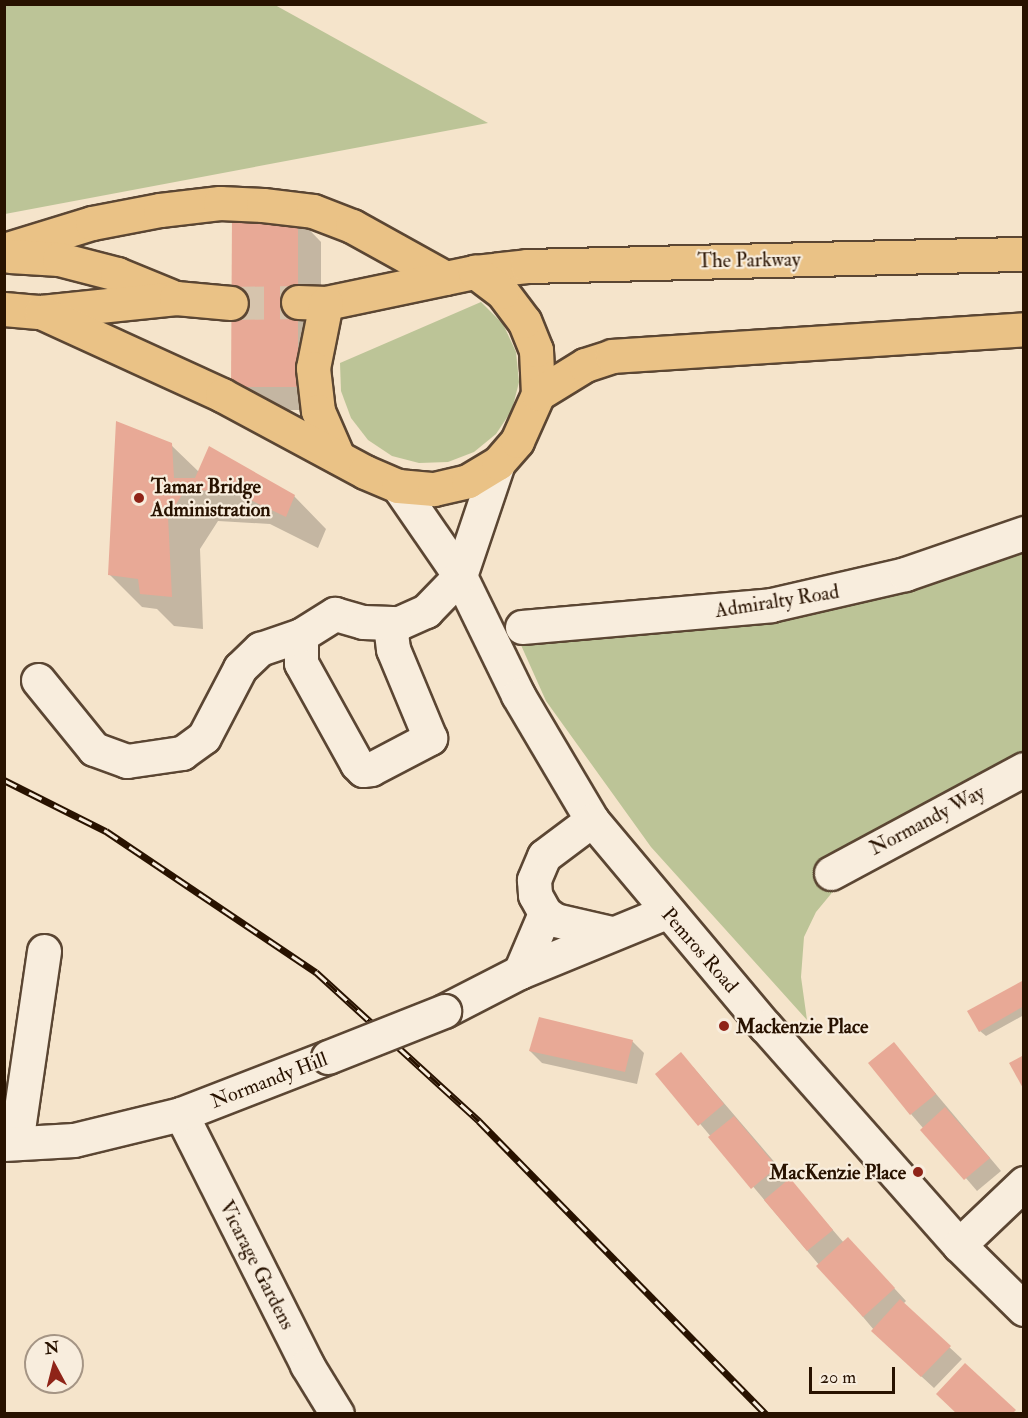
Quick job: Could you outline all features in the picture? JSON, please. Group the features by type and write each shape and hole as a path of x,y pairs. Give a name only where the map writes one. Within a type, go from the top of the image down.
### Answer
{"highway":[{"path":"4,250 92,223 160,210 220,203 313,211 502,292 524,321 536,350 538,394 517,441 498,463 457,484 434,489 399,486 338,457 222,395 41,312"},
{"name":"The Parkway","path":"338,457 318,411 313,368 312,303 460,275 527,266 1023,254"},
{"path":"4,255 59,259 117,274 176,298"},
{"path":"4,309 41,312 176,298 231,303"},
{"path":"538,394 585,365 612,356 1023,329"}],"street":[{"path":"38,680 94,748 127,761 149,760 182,753 204,736 240,668 260,649 301,635 335,614 390,623 426,611 460,576 498,463"},
{"name":"Pemros Road","path":"399,486 460,576 518,695 592,820 666,912 959,1245 1023,1309"},
{"name":"Admiralty Road","path":"522,627 590,634 771,605 905,574 1023,533"},
{"path":"301,635 302,663 357,764 363,770 371,769 430,738 393,649 390,623"},
{"name":"Normandy Way","path":"831,873 1023,768"},
{"path":"592,820 544,856 534,880 535,895 545,913 566,925 611,933"},
{"name":"Normandy Hill","path":"10,1144 74,1140 181,1114 444,1011 520,972 666,912"},
{"path":"520,972 545,913"},
{"path":"10,1144 44,951"},
{"name":"Vicarage Gardens","path":"181,1114 307,1365 338,1413"},
{"path":"959,1245 1023,1183"}],"green space":[{"path":"5,4 275,5 488,123 5,214"},
{"path":"481,302 503,324 516,352 519,382 512,410 496,434 474,452 448,462 419,463 392,456 368,440 351,418 341,391 340,363"},
{"path":"1023,533 1023,777 850,871 816,912 804,937 801,977 807,1020 651,847 546,701 512,625 771,605"}],"building":[{"path":"298,216 298,387 231,387 232,217"},
{"path":"116,421 172,443 174,478 195,478 209,446 295,495 286,517 236,493 186,489 168,516 172,597 140,594 138,579 108,575"},
{"path":"1024,980 1024,1006 979,1032 967,1011"},
{"path":"539,1017 633,1040 625,1072 529,1051"},
{"path":"894,1042 936,1094 910,1115 868,1063"},
{"path":"681,1052 724,1104 698,1126 655,1074"},
{"path":"1024,1055 1024,1090 1009,1063"},
{"path":"945,1107 990,1158 964,1180 920,1130"},
{"path":"734,1116 777,1167 751,1189 708,1137"},
{"path":"790,1178 833,1230 807,1251 764,1200"},
{"path":"848,1237 895,1288 863,1317 816,1266"},
{"path":"900,1299 951,1346 921,1377 871,1331"},
{"path":"965,1363 1016,1410 1012,1414 957,1414 936,1394"}],"tunnel":[{"path":"231,303 298,302"}],"railway":[{"path":"4,780 106,831 316,972 479,1121 766,1414"}],"place":[{"name":"Tamar Bridge Administration","path":"139,498"},
{"name":"Mackenzie Place","path":"724,1026"},
{"name":"MacKenzie Place","path":"918,1172"}]}
